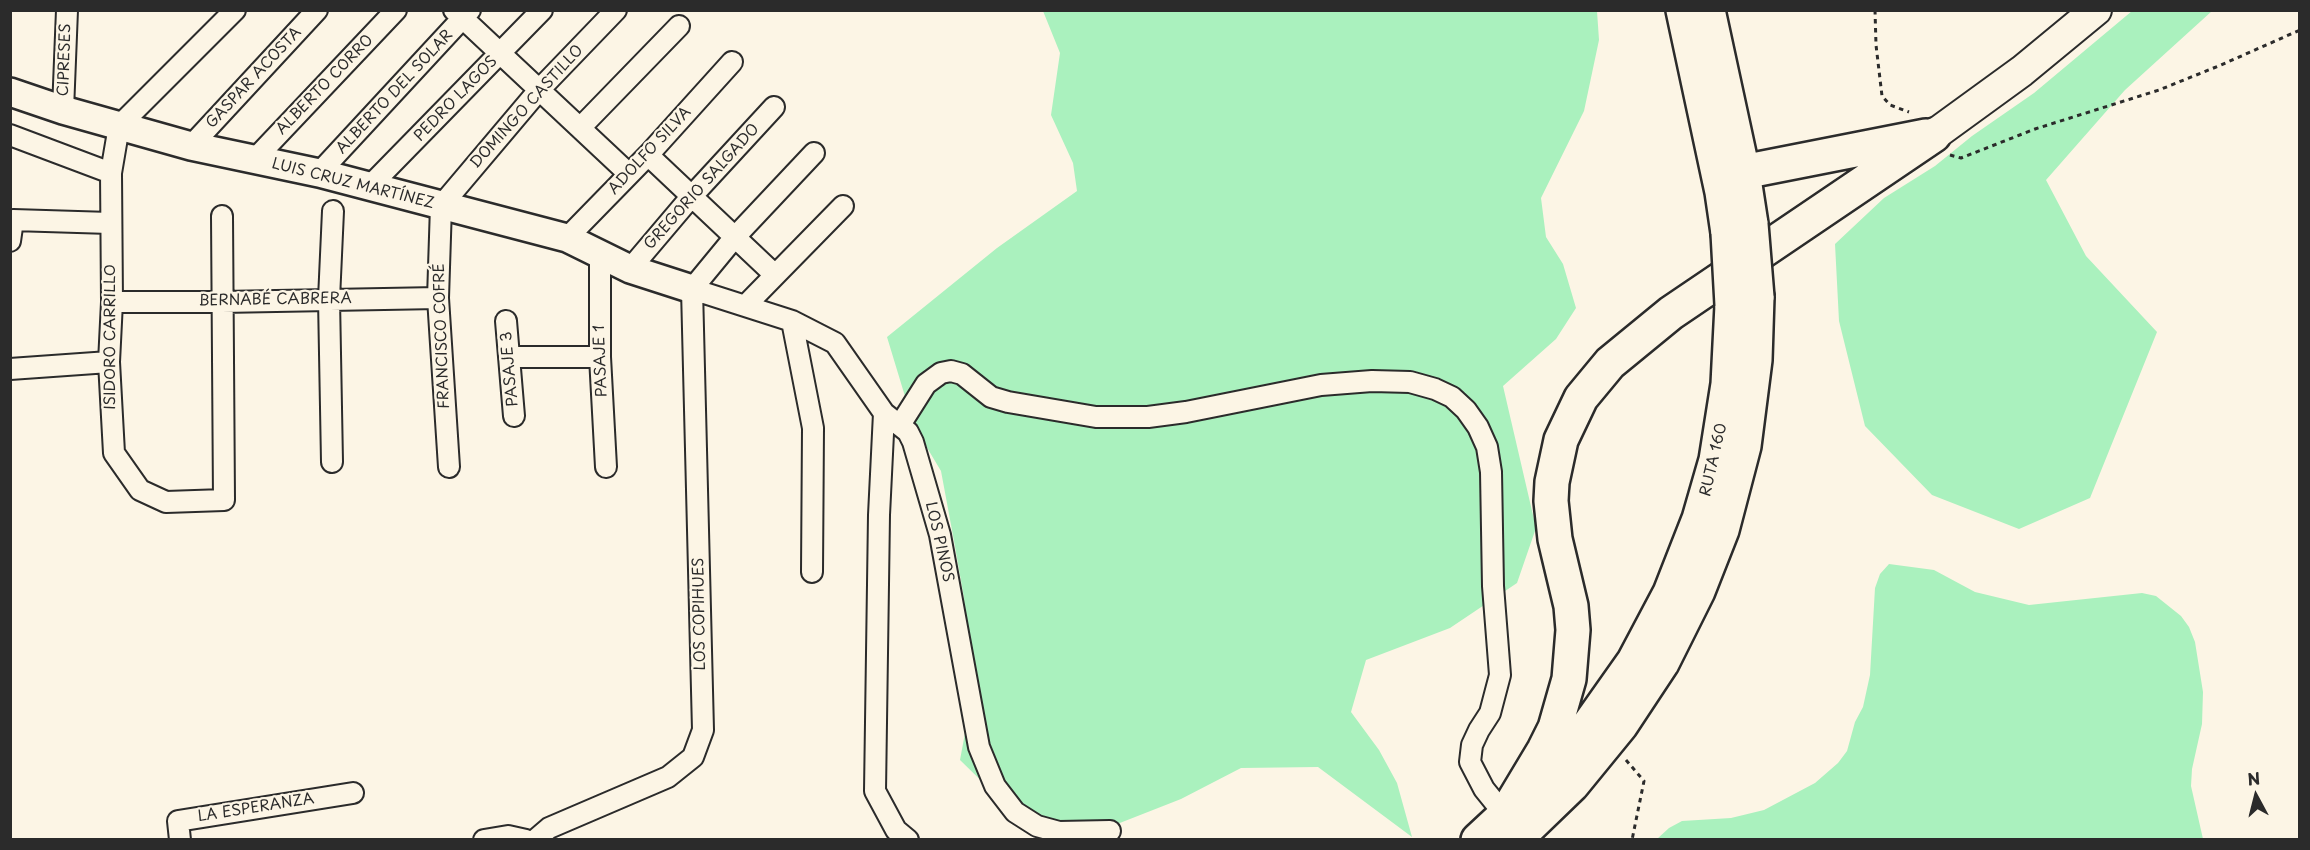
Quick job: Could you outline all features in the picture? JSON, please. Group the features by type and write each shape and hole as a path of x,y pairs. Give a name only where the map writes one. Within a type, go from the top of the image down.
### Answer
{"highway":[{"name":"RUTA 160","path":"1683,10 1717,171 1740,228"},
{"name":"RUTA 160","path":"1478,840 1510,827 1550,772 1602,708 1644,645 1674,584 1699,519 1719,444 1744,301 1740,228 1743,172 1708,10"},
{"path":"1743,172 1927,140"},
{"path":"1510,827 1555,728 1569,679 1573,630 1571,606 1555,540 1551,501 1553,472 1561,440 1581,398 1611,363 1671,314 1927,140"}],"main road":[{"path":"1927,140 2022,71 2096,10"}],"street":[{"path":"119,126 235,10"},
{"name":"GASPAR ACOSTA","path":"191,146 317,10"},
{"name":"ALBERTO CORRO","path":"254,160 396,10"},
{"name":"PEDRO LAGOS","path":"369,187 542,10"},
{"name":"DOMINGO CASTILLO","path":"441,206 539,90 616,10"},
{"name":"CIPRESES","path":"63,110 67,11"},
{"path":"462,13 500,53 629,174"},
{"name":"ALBERTO DEL SOLAR","path":"319,172 462,13"},
{"path":"580,128 679,26"},
{"name":"ADOLFO SILVA","path":"567,238 648,155 732,62"},
{"name":"LUIS CRUZ MARTÍNEZ","path":"11,92 63,110 191,146 319,172 567,238 630,269 692,289"},
{"name":"GREGORIO SALGADO","path":"630,269 691,197 774,106"},
{"name":"ISIDORO CARRILLO","path":"119,126 111,173 110,223 112,302 108,362 114,453 140,490 166,502 224,500 222,302"},
{"path":"10,135 111,173"},
{"path":"692,289 735,238 814,153"},
{"path":"648,155 775,275"},
{"name":"FRANCISCO COFRÉ","path":"441,206 438,298 449,467"},
{"path":"746,305 843,206"},
{"path":"332,462 329,299 333,211"},
{"path":"222,216 222,302"},
{"path":"10,241 13,220 110,223"},
{"name":"PASAJE 1","path":"600,256 600,357 606,467"},
{"name":"LOS PINOS","path":"692,289 792,321 835,343 884,413 908,432 914,442 940,535 979,747 995,786 1015,812 1036,826 1059,832 1110,831"},
{"name":"LOS COPIHUES","path":"535,840 549,828 668,777 693,757 703,730 692,289"},
{"name":"BERNABÉ CABRERA","path":"112,302 438,298"},
{"name":"PASAJE 3","path":"506,321 514,417"},
{"path":"792,321 813,428 812,572"},
{"path":"509,357 600,357"},
{"path":"10,369 108,362"},
{"path":"900,426 926,384 941,373 951,371 962,374 991,397 1096,417 1148,417 1186,412 1322,385 1372,381 1410,382 1435,389 1452,397 1466,410 1478,427 1487,447 1491,472 1493,586 1500,675 1490,713 1472,745 1470,762 1484,789 1510,827"},
{"path":"884,413 879,527 874,791 897,830 908,840"},
{"name":"LA ESPERANZA","path":"180,840 178,821 353,793"},
{"path":"484,840 508,836 526,840"}],"path":[{"path":"1875,10 1876,45 1882,96 1890,105 1919,116 1927,140 1961,158 2035,129 2159,90 2221,66 2300,30"},
{"path":"1632,840 1644,781"}],"green space":[{"path":"1043,11 1597,11 1599,40 1584,111 1541,198 1546,237 1563,264 1576,308 1556,339 1503,386 1536,528 1517,583 1450,628 1366,660 1351,712 1379,750 1397,783 1412,837 1318,767 1241,768 1181,799 1079,839 1008,807 960,760 968,717 964,598 941,471 914,426 887,337 997,248 1077,191 1073,163 1051,115 1060,53"},
{"path":"2132,11 2212,11 2125,90 2046,180 2086,256 2157,332 2090,498 2019,529 1932,495 1865,426 1839,321 1835,244 1884,198 1935,166 1972,136 2034,93"},
{"path":"1889,564 1934,570 1975,592 2029,605 2142,593 2156,596 2181,616 2189,627 2195,642 2203,692 2202,724 2192,769 2191,786 2203,839 1657,839 1669,828 1682,821 1731,818 1764,810 1815,783 1838,763 1847,751 1855,722 1863,707 1870,675 1875,588 1880,574"}]}
